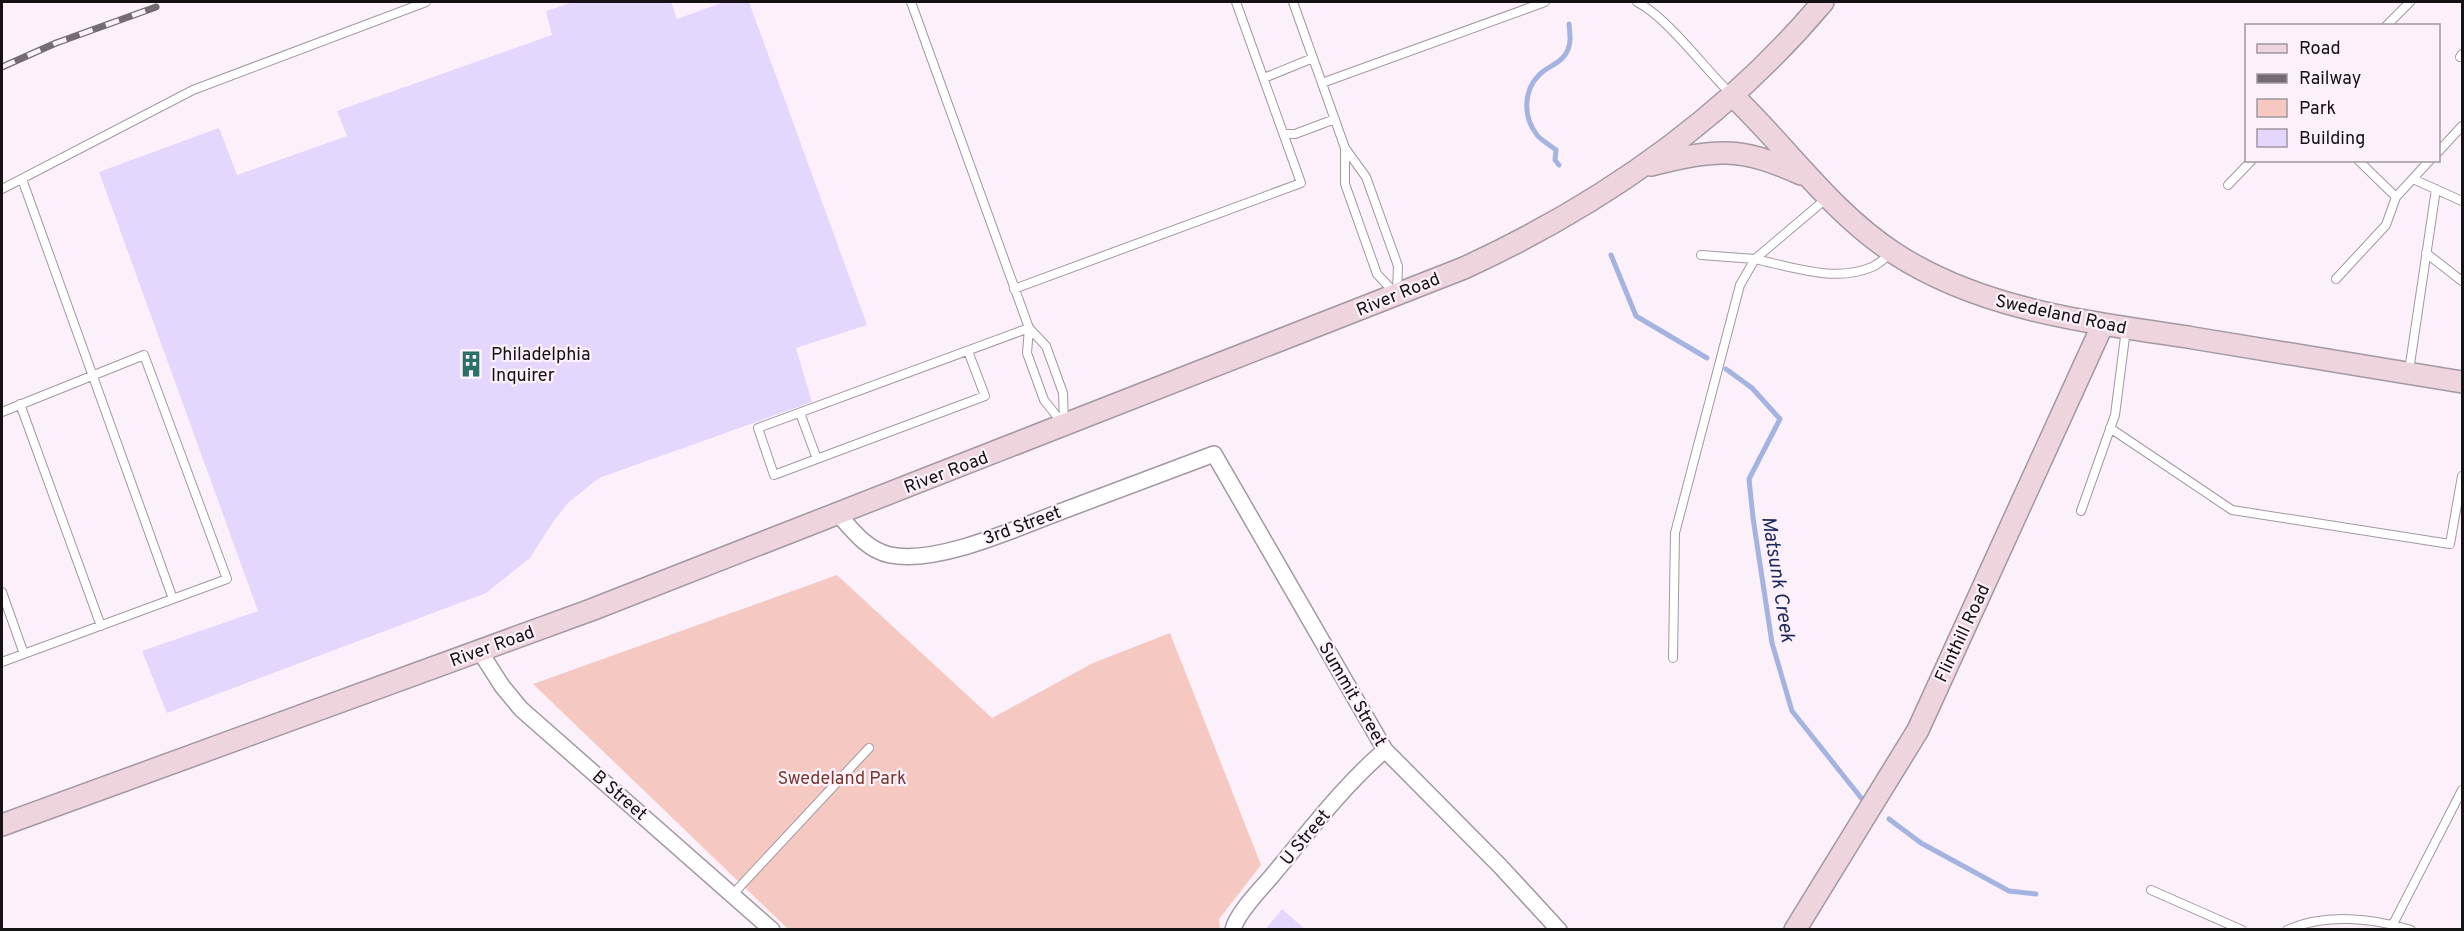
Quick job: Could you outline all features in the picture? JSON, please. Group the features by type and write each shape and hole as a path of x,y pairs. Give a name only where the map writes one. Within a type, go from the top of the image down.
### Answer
{"main road":[{"name":"River Road","path":"2,825 591,610 1464,268 1538,232 1642,167 1732,95 1783,46 1823,2"},
{"name":"Swedeland Road","path":"1732,95 1847,218 1893,252 1943,281 1994,301 2103,324 2463,382"},
{"path":"1642,167 1693,155 1727,152 1759,157 1807,176"},
{"name":"Flinthill Road","path":"1795,930 1918,730 2103,324"}],"street":[{"name":"3rd Street","path":"838,514 853,532 871,547 892,555 924,555 944,552 996,536 1214,454"},
{"name":"Summit Street","path":"1214,454 1385,750 1500,866 1559,930"},
{"name":"B Street","path":"480,650 502,686 521,709 772,930"},
{"name":"U Street","path":"1233,930 1234,924 1250,903 1321,817 1369,764 1385,750"}],"lane":[{"path":"2,189 193,90 426,2"},
{"path":"911,2 1029,328 1046,346 1049,354 1063,393 1064,425"},
{"path":"1014,289 1301,183 1236,2"},
{"path":"1293,2 1345,148 1366,177 1398,266 1397,295"},
{"path":"1322,83 1545,2"},
{"path":"1637,2 1651,10 1663,21 1709,74 1732,95"},
{"path":"2388,24 2410,2"},
{"path":"1264,78 1313,58"},
{"path":"1284,134 1295,134 1335,119"},
{"path":"2440,151 2463,126"},
{"path":"1345,148 1345,184 1377,274 1397,295"},
{"path":"2228,185 2250,162"},
{"path":"2360,162 2396,197"},
{"path":"2336,279 2386,225 2396,197 2428,162"},
{"path":"22,178 173,599"},
{"path":"2414,179 2463,201"},
{"path":"2409,373 2436,189"},
{"path":"1672,658 1675,533 1740,285 1755,259 1827,197"},
{"path":"1701,255 1755,259 1822,274 1859,271 1873,266 1893,252"},
{"path":"2426,253 2463,281"},
{"path":"2081,511 2115,415 2126,327"},
{"path":"968,351 985,396 774,475 758,428 1029,328"},
{"path":"1029,328 1027,353 1032,369 1044,399 1064,425"},
{"path":"2,412 144,355 227,579 2,662"},
{"path":"20,404 101,626"},
{"path":"800,413 817,459"},
{"path":"2110,428 2232,510 2450,544 2463,476"},
{"path":"2,592 24,654"},
{"path":"733,894 869,748"},
{"path":"2391,927 2463,790"},
{"path":"2151,890 2242,930"},
{"path":"2287,930 2320,921 2355,920 2411,930"}],"green space":[{"name":"Swedeland Park","path":"837,575 992,718 1093,663 1170,633 1261,865 1219,919 1220,929 788,929 533,684"}],"building":[{"name":"Philadelphia Inquirer","path":"573,2 671,2 677,19 724,2 749,2 867,325 796,348 812,402 599,478 569,502 530,558 486,593 167,713 142,651 258,611 99,172 219,128 237,175 347,136 337,111 552,35 546,11"},
{"path":"1282,909 1306,930 1265,930"}],"waterway":[{"name":"Matsunk Creek","path":"1559,165 1555,160 1556,150 1539,137 1532,128 1527,104 1534,81 1542,72 1556,64 1567,51 1570,40 1569,24"},
{"name":"Matsunk Creek","path":"1611,255 1636,316 1707,358"},
{"name":"Matsunk Creek","path":"1726,369 1752,388 1780,419 1749,479 1772,643 1792,711 1862,799"},
{"name":"Matsunk Creek","path":"1889,819 1921,843 2009,891 2036,894"}],"railway":[{"path":"2,67 56,43 156,7"}],"place":[{"name":"Philadelphia Inquirer","path":"471,364"}]}
